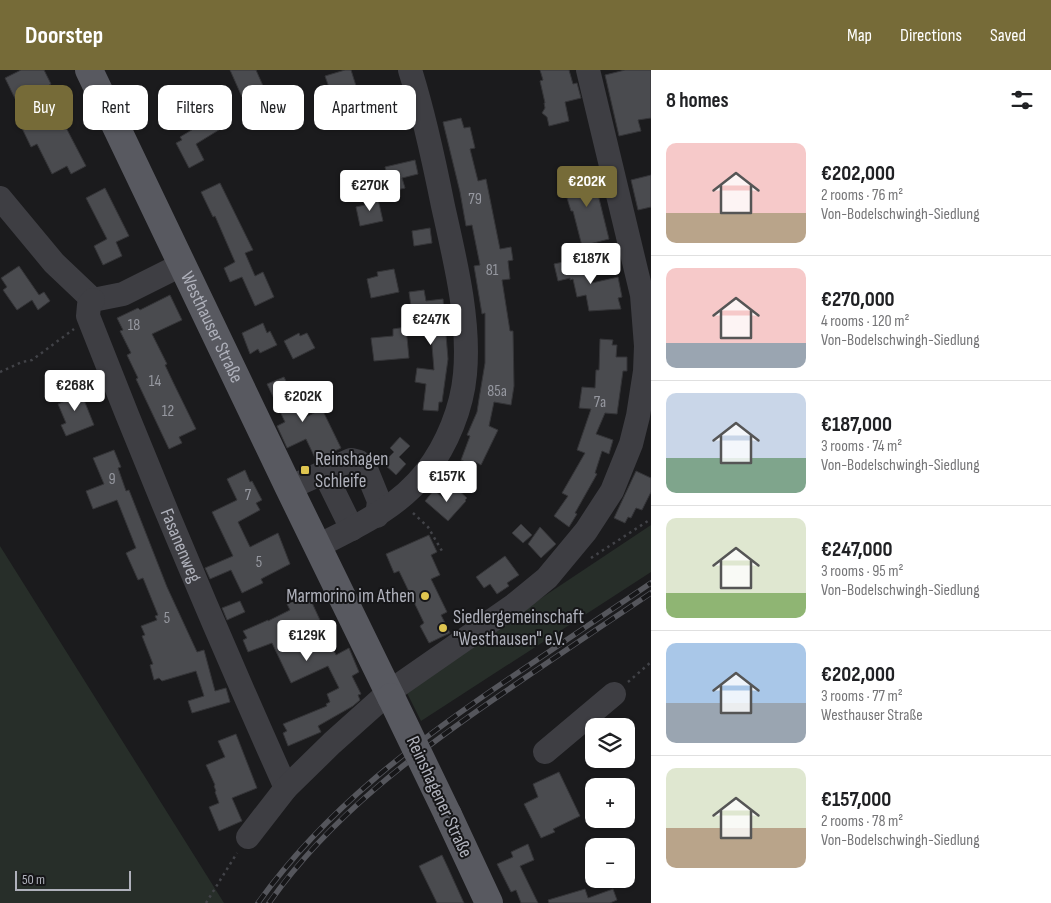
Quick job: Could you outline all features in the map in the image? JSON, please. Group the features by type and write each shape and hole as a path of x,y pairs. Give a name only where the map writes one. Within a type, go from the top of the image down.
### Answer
{"main road":[{"name":"Westhauser Straße","path":"89,70 181,265 390,694"},
{"name":"Reinshagener Straße","path":"390,694 489,903"}],"street":[{"path":"318,546 377,516 398,500 426,472 447,438 465,376 464,327 456,265 435,166 410,70"},
{"path":"248,837 286,788 332,743 390,694 514,605 547,578 570,552 612,491 631,444 638,416 645,371 646,346 643,304 588,70"},
{"name":"Fasanenweg","path":"0,198 90,308 152,481 226,655 286,788"},
{"path":"90,308 181,265"},
{"path":"289,488 351,460 359,462 366,469 379,501 377,516"},
{"path":"324,472 352,529"},
{"path":"545,752 614,694"}],"path":[{"path":"0,372 22,362 32,360 64,337 90,308"},
{"path":"398,500 428,527 442,551"},
{"path":"588,559 651,519"},
{"path":"614,694 651,662"},
{"path":"206,903 248,837"}],"shaded area":[{"path":"651,525 651,572 421,721 405,689"},
{"path":"0,546 224,903 0,903"}],"building":[{"path":"21,70 44,70 51,84 15,85 15,98 5,78"},
{"path":"230,70 256,70 263,85 242,85 242,97"},
{"path":"351,70 356,85 328,85 325,76"},
{"path":"540,70 569,70 573,84 577,83 581,98 565,102 569,121 549,126 547,117 542,113 545,103 540,81 543,80"},
{"path":"625,70 651,70 651,118 638,120 641,131 619,136 605,75"},
{"path":"461,118 464,128 470,127 475,148 470,149 478,181 486,179 500,249 511,247 513,260 508,261 510,279 502,280 510,331 513,331 514,386 511,405 494,402 489,426 498,430 481,465 474,461 472,465 461,460 470,436 467,435 477,412 485,363 485,313 482,314 474,266 480,265 472,225 466,226 443,122"},
{"path":"23,130 67,130 86,166 71,174 67,166 52,174 37,144 31,147"},
{"path":"192,130 219,130 196,144 204,160 189,168 176,143 182,140 180,137"},
{"path":"415,160 418,174 402,178 405,188 385,193 382,180 388,178 385,167"},
{"path":"587,167 588,170 592,170 609,239 582,246 573,211 571,211 567,198 575,196 569,172"},
{"path":"651,175 651,207 638,210 631,180"},
{"path":"220,183 253,250 245,253 255,276 263,272 274,297 255,306 242,277 230,282 224,268 235,262 215,216 213,217 201,192"},
{"path":"105,188 129,236 116,242 122,256 103,265 94,246 107,239 86,198"},
{"path":"377,195 383,221 360,226 356,207 365,205 364,198"},
{"path":"430,228 432,243 414,246 412,231"},
{"path":"586,257 592,283 618,277 622,297 618,298 621,309 589,311 586,295 577,297 573,279 558,281 554,264"},
{"path":"19,266 39,295 44,292 50,301 38,310 32,300 17,310 3,290 7,287 1,278"},
{"path":"394,269 399,292 371,298 367,279 378,276 377,272"},
{"path":"424,290 426,301 443,299 448,359 442,402 439,402 438,411 423,410 426,384 415,382 417,368 434,370 431,333 408,335 407,321 413,320 409,292"},
{"path":"170,295 182,320 152,334 196,429 179,437 182,443 169,449 136,379 138,378 127,355 131,353 120,331 123,330 117,318 138,308 140,310"},
{"path":"263,323 267,333 270,331 277,345 260,353 258,349 250,354 242,333"},
{"path":"406,327 409,358 374,361 371,338 393,336 393,329"},
{"path":"299,333 300,336 307,333 315,348 293,359 284,341"},
{"path":"600,339 613,340 612,345 617,345 616,357 627,357 627,371 623,371 617,414 605,413 596,434 613,440 609,454 602,451 595,473 597,474 569,527 554,516 568,496 562,493 585,453 577,450 591,409 579,408 582,387 595,388 596,370 599,370"},
{"path":"284,377 304,418 322,409 341,448 316,460 306,439 287,448 277,426 285,422 267,384"},
{"path":"78,385 94,425 66,436 61,425 66,423 58,404 65,401 61,392"},
{"path":"400,437 410,446 399,457 406,464 396,475 383,463 394,452 390,448"},
{"path":"114,450 121,467 118,468 126,491 129,490 167,587 197,652 204,650 215,691 226,688 230,702 192,713 188,701 204,696 196,671 162,681 159,678 154,680 150,665 153,664 142,636 145,635 141,626 157,620 155,616 158,615 143,578 138,580 126,553 136,548 117,500 93,509 86,491 104,484 93,458"},
{"path":"245,470 250,482 252,481 262,500 256,503 260,510 238,522 250,547 278,533 290,564 261,579 263,583 242,593 231,570 210,579 205,568 233,556 212,512 237,500 227,479"},
{"path":"636,471 651,478 651,492 642,510 636,508 631,518 628,517 625,523 614,518"},
{"path":"454,486 467,498 448,521 425,501 434,490 443,498"},
{"path":"521,524 532,535 523,543 512,533"},
{"path":"540,527 556,544 541,558 528,544"},
{"path":"429,535 437,552 431,555 440,575 431,579 447,612 441,615 450,633 429,643 420,626 424,623 399,571 394,573 386,554"},
{"path":"505,556 519,575 507,583 509,586 497,594 490,584 484,588 476,577"},
{"path":"308,594 336,655 349,648 359,672 352,676 361,694 358,695 360,700 353,706 318,726 321,732 288,746 283,733 287,731 283,724 327,706 326,704 330,702 327,694 339,688 328,666 291,683 272,643 248,652 243,640 247,638 243,631 290,610 287,604"},
{"path":"240,601 245,612 227,620 222,608"},
{"path":"236,734 257,788 232,798 242,821 219,831 209,807 219,803 215,792 215,785 206,765 225,757 218,741"},
{"path":"559,772 580,816 553,829 555,832 541,838 524,804 538,797 533,784"},
{"path":"528,844 534,860 520,866 538,903 521,903 516,890 511,892 497,864 513,857 511,852"},
{"path":"442,855 464,903 437,903 419,866"},
{"path":"585,889 588,898 613,889 617,900 610,903 549,903 548,900"}],"railway":[{"path":"258,903 313,836 375,778 408,751 478,700 651,583"},
{"path":"269,903 293,871 320,841 378,786 473,714 651,593"}],"place":[{"name":"Reinshagen Schleife","path":"305,470"},
{"name":"Marmorino im Athen","path":"425,596"},
{"name":"Siedlergemeinschaft \"Westhausen\" e.V.","path":"443,628"}]}
